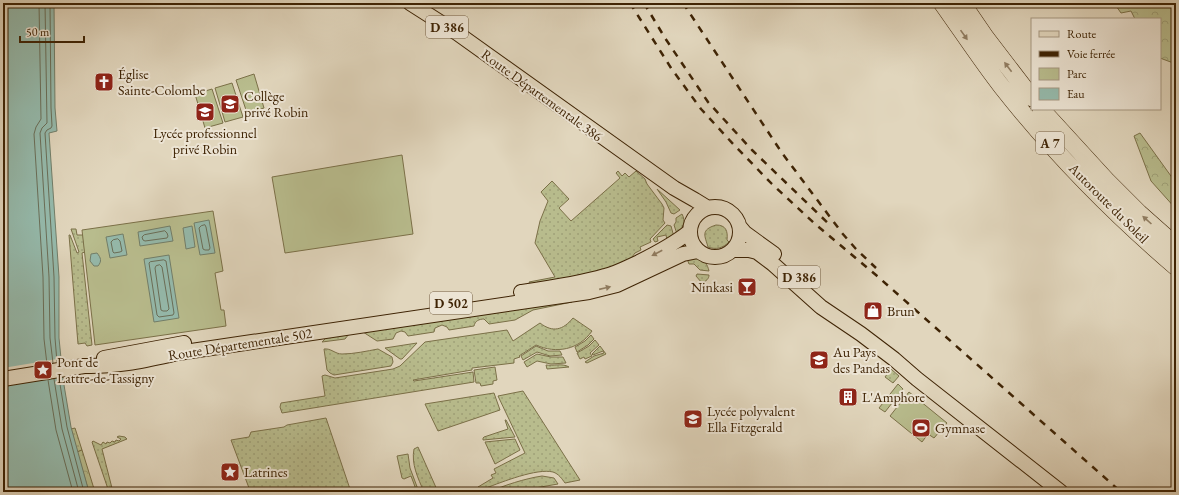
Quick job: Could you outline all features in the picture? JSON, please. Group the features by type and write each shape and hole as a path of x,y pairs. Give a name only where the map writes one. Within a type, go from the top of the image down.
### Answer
{"highway":[{"name":"Autoroute du Soleil","path":"942,3 1003,87 1067,162 1103,199 1176,267"},
{"path":"962,3 986,38 1031,97"},
{"name":"Autoroute du Soleil","path":"1042,110 1106,180 1139,213 1176,246"}],"main road":[{"name":"Route Départementale 386","path":"410,3 457,33 674,188 708,208"},
{"name":"Route Départementale 386","path":"674,188 694,218"},
{"path":"716,207 732,213 737,219 740,227 738,243 733,250 724,256 716,258 708,257 698,251 693,246 690,239 691,225 694,218 700,212 708,208 716,207"},
{"name":"D 386","path":"740,227 749,236 771,251 856,331"},
{"name":"Route Départementale 502","path":"84,366 102,359 177,344 312,325 572,284 607,276 626,269 678,241 690,232"},
{"name":"D 386","path":"733,250 749,250 782,261"},
{"name":"Route Départementale 502","path":"84,366 132,364 178,353 589,292 617,285 683,254 698,251"},
{"name":"D 386","path":"757,252 821,307 894,359 917,380 1061,492"},
{"name":"D 502","path":"3,379 84,366"}],"green space":[{"path":"1114,3 1176,3 1176,64 1161,58 1161,18 1134,18 1131,11 1121,13"},
{"path":"254,74 264,108 247,113 236,80"},
{"path":"232,83 243,117 225,122 215,88"},
{"path":"212,89 223,123 205,128 195,94"},
{"path":"1140,133 1176,183 1176,209 1151,181 1134,136"},
{"path":"402,155 413,234 285,253 272,177"},
{"path":"618,171 622,176 625,173 629,177 636,171 645,179 664,208 663,220 665,223 650,239 651,242 640,247 641,250 635,253 629,261 596,274 530,284 529,282 555,277 535,243 540,221 548,201 541,192 552,181 569,199 559,208 571,221 620,178 616,173"},
{"path":"657,189 680,210 674,214 671,213 666,202"},
{"path":"213,211 223,271 215,273 221,310 224,310 226,326 95,345 82,230"},
{"path":"682,214 684,219 683,225 677,234 674,225 676,218"},
{"path":"667,225 671,226 674,237 667,240 666,235 657,237 658,241 655,242 653,239"},
{"path":"716,225 722,226 726,229 727,240 729,242 719,248 711,248 708,247 705,234 708,229"},
{"path":"71,229 76,229 77,235 83,235 85,252 82,253 92,345 87,346 85,343 78,344 69,235 77,253 79,252"},
{"path":"686,256 698,257 706,263 709,271 700,270 694,264 689,264"},
{"path":"697,274 709,276 707,280 702,283 696,276"},
{"path":"561,299 572,302 533,310 515,320 489,324 482,319 476,322 474,326 449,330 447,327 442,325 435,328 434,332 408,336 405,332 401,331 396,333 393,339 377,341 363,332 349,334 345,339 322,342 333,334"},
{"path":"573,318 592,331 581,342 574,346 559,350 544,348 536,345 519,356 520,357 514,359 514,363 472,368 472,370 413,380 473,372 474,382 282,413 280,407 281,403 325,396 322,376 325,375 335,378 393,369 400,366 425,342 507,330 513,341 540,323 549,328 558,329"},
{"path":"591,335 594,339 577,352 575,347"},
{"path":"595,340 599,345 590,353 592,356 585,359 584,357 580,359 577,353 589,346"},
{"path":"417,343 402,359 385,348"},
{"path":"536,346 548,351 560,351 562,355 550,356 537,352 523,360 521,356"},
{"path":"600,346 606,354 587,363 585,362 594,356 604,353 603,351 593,355 592,354"},
{"path":"324,349 329,349 342,354 378,349 392,357 393,362 391,366 334,375 327,370"},
{"path":"537,354 551,357 563,357 566,363 551,364 537,361 527,367 524,362"},
{"path":"546,365 561,365 569,367 547,369"},
{"path":"495,367 497,380 493,381 493,384 481,386 480,383 476,383 474,370"},
{"path":"891,369 899,376 893,383 885,377"},
{"path":"898,384 903,389 885,412 879,408"},
{"path":"523,391 580,480 565,483 557,474 546,471 520,476 486,488 478,487 493,478 491,475 496,473 494,469 525,453 498,396"},
{"path":"909,392 947,423 934,438 928,434 922,442 890,416"},
{"path":"494,393 500,410 438,431 425,404"},
{"path":"326,418 351,492 240,492 249,488 231,440 249,437 251,432"},
{"path":"505,420 515,437 483,440 484,437 508,429"},
{"path":"75,428 82,450 77,452 71,429"},
{"path":"119,436 127,439 102,449 113,492 109,492 92,442 93,441 101,445 103,442 106,444 107,442 115,442 116,440 119,441 121,439 117,437"},
{"path":"515,439 520,450 495,464 485,442"},
{"path":"418,447 438,492 424,492 419,481 413,460 414,449"},
{"path":"82,450 95,492 89,492 77,452"},
{"path":"408,454 410,468 419,492 417,492 411,476 404,479 402,478 397,456"},
{"path":"542,476 554,478 558,484 529,489 523,492 488,492 515,482"}],"water":[{"path":"3,3 54,3 55,108 57,131 49,133 59,277 59,338 63,379 71,427 89,492 3,492"},
{"path":"209,220 215,253 200,255 194,223"},
{"path":"170,226 173,241 140,246 138,232"},
{"path":"192,226 195,247 186,249 183,228"},
{"path":"123,234 127,255 110,258 106,237"},
{"path":"97,253 100,261 98,266 94,266 90,261 91,254"},
{"path":"169,255 179,318 154,322 144,259"}],"pier":[{"name":"Pont de Lattre-de-Tassigny","path":"63,358 65,375 3,385 3,368"}],"railway":[{"path":"630,3 671,68 701,109 772,184 814,223 876,275 1121,492"},
{"path":"644,3 665,38 708,102 752,150 831,226"},
{"path":"683,3 782,153 842,233 876,268"}],"place":[{"name":"Église Sainte-Colombe","path":"104,82"},
{"name":"Collège privé Robin","path":"230,104"},
{"name":"Lycée professionnel privé Robin","path":"205,112"},
{"name":"Ninkasi","path":"747,287"},
{"name":"Brun","path":"873,311"},
{"name":"Au Pays des Pandas","path":"819,360"},
{"name":"Pont de Lattre-de-Tassigny","path":"43,370"},
{"name":"L'Amphore","path":"848,397"},
{"name":"Lycée polyvalent Ella Fitzgerald","path":"693,419"},
{"name":"Gymnase","path":"921,428"},
{"name":"Latrines","path":"230,472"}]}
